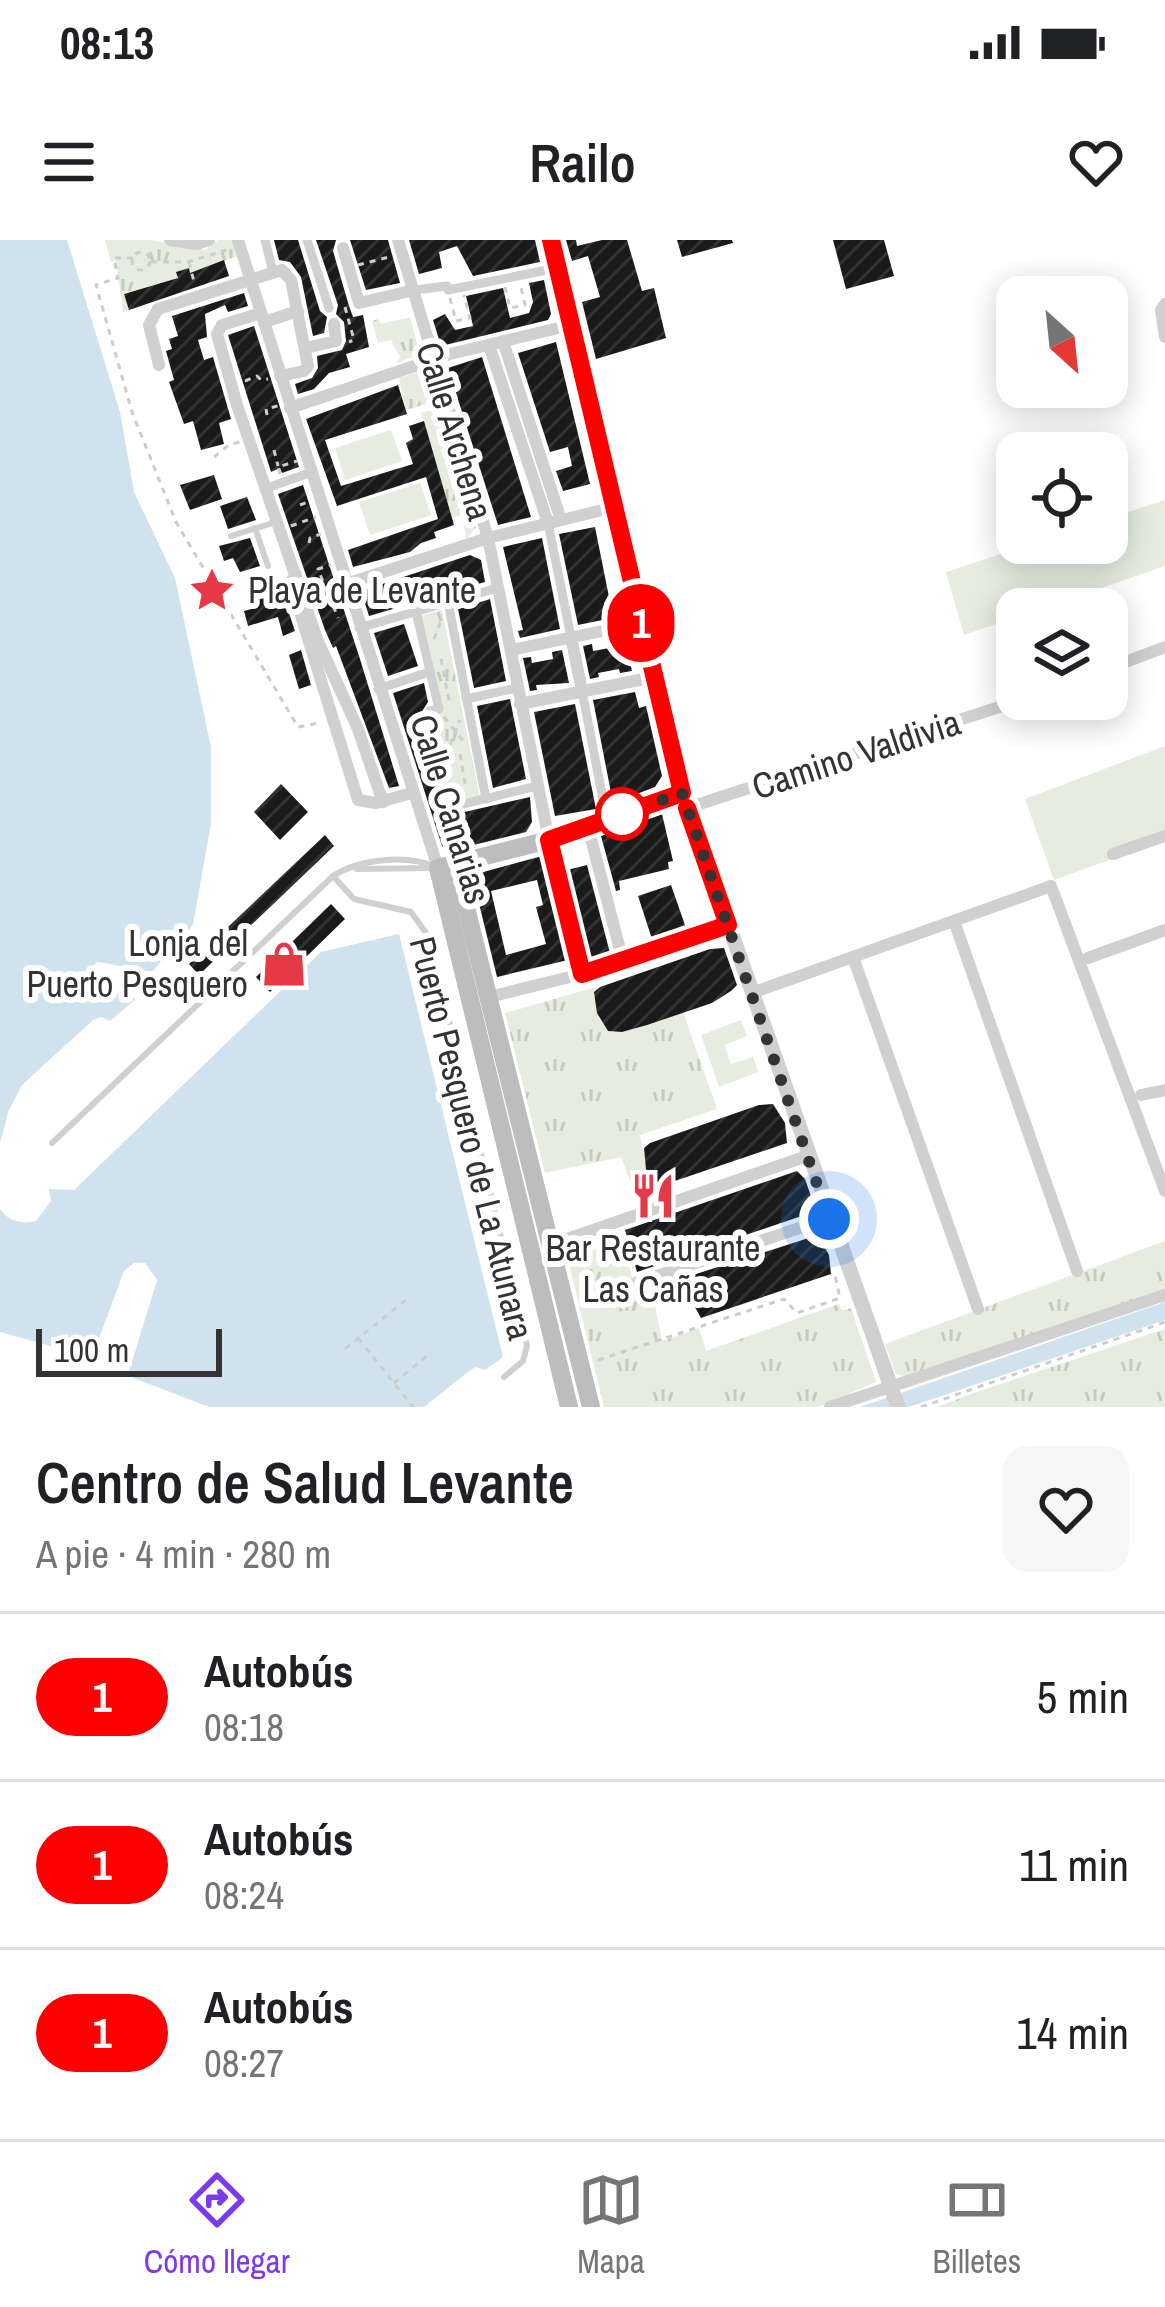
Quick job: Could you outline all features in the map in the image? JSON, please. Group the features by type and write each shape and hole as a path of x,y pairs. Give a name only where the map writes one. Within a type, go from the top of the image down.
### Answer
{"main road":[{"path":"447,866 684,800 551,240"},
{"name":"Calle Canarias","path":"447,866 489,997 590,1407"},
{"name":"Calle Canarias","path":"447,866 569,1407"}],"street":[{"path":"170,240 197,244 209,240"},
{"path":"265,240 278,271"},
{"path":"307,240 329,308"},
{"name":"Calle Canarias","path":"239,243 425,835 447,866"},
{"name":"Calle Archena","path":"400,247 488,538 537,786 582,974"},
{"path":"343,248 359,303 557,268"},
{"path":"159,365 149,326 164,306 278,271 289,276 307,370 280,376"},
{"path":"1165,304 1161,327 1165,337"},
{"path":"298,311 218,329 232,386 306,605 383,802"},
{"path":"306,348 336,341 334,324"},
{"path":"289,405 432,360 571,325"},
{"path":"496,343 555,522 622,961"},
{"path":"266,488 309,473"},
{"path":"346,584 391,574 488,538 615,507"},
{"path":"297,575 292,590 358,800 383,802 412,793"},
{"path":"359,628 497,588"},
{"path":"448,602 486,799"},
{"path":"416,612 439,709 430,711 451,807 537,786"},
{"path":"511,650 641,623"},
{"path":"1128,661 1165,647"},
{"path":"379,689 428,667"},
{"path":"520,704 655,677"},
{"path":"467,701 517,688"},
{"name":"Camino Valdivia","path":"684,800 996,707"},
{"path":"684,800 893,1394"},
{"path":"1113,854 1165,836"},
{"path":"752,992 1051,886 1165,1191"},
{"path":"955,921 1076,1270"},
{"path":"489,997 582,974 728,925"},
{"path":"1088,958 1165,930"},
{"path":"854,957 978,1309"},
{"path":"1141,1094 1165,1090"},
{"path":"550,1245 807,1156"},
{"path":"636,1283 829,1219"},
{"path":"830,1407 893,1394 1165,1295"}],"lane":[{"path":"231,536 281,525"},
{"path":"256,529 268,566"},
{"path":"411,861 423,847 425,835"},
{"path":"52,1143 332,876 374,861 447,866"},
{"path":"353,869 447,866"},
{"name":"Puerto Pesquero de La Atunara","path":"332,876 354,898 411,912 429,938 527,1346 523,1361 504,1377"}],"path":[{"path":"133,258 140,270 151,262 188,262 239,243"},
{"path":"349,268 400,247"},
{"path":"151,262 142,251 133,258 114,259 118,278 96,284 132,412 176,523 298,728 333,720"},
{"path":"188,262 197,295"},
{"path":"503,279 510,308 525,305 519,276"},
{"path":"448,290 456,322 470,318 463,287"},
{"path":"232,386 257,376 261,380 280,376"},
{"path":"263,402 267,412 289,405"},
{"path":"274,450 283,483"},
{"path":"278,467 304,458"},
{"path":"281,525 323,514"},
{"path":"309,543 310,538 328,532"},
{"path":"338,618 318,569 339,562"},
{"path":"367,577 374,601 380,601"},
{"path":"306,605 328,594"},
{"path":"428,667 448,602"},
{"path":"416,612 458,656"},
{"path":"428,667 441,659 451,707 439,709 455,731 472,752 445,758 455,731 467,701"},
{"path":"434,687 447,683"},
{"path":"460,754 469,803"},
{"path":"580,1366 784,1299 797,1313 840,1298 834,1276 848,1271"},
{"path":"345,1349 407,1300"},
{"path":"921,1407 1165,1322"},
{"path":"358,1338 413,1407"},
{"path":"394,1383 428,1355"}],"green space":[{"path":"105,240 151,240 205,250 218,240 233,240 240,255 190,273 188,268 177,272 178,278 124,293 129,310 123,312 116,261 111,262"},
{"path":"410,317 422,347 416,356 396,363 400,357 391,340 378,343 372,321 378,319 381,324"},
{"path":"420,371 430,376 434,402 406,410 399,378"},
{"path":"437,409 476,527 467,539 465,514 451,518 421,413"},
{"path":"391,430 402,461 345,480 335,448"},
{"path":"420,483 431,515 370,535 359,502"},
{"path":"1165,500 1165,566 1102,588 996,588 996,624 964,635 946,572 996,556 996,564 1128,564 1128,512"},
{"path":"442,610 480,797 451,803 433,714 441,712 420,616"},
{"path":"1165,746 1165,840 1054,880 1025,799"},
{"path":"596,987 597,1012 608,1031 622,1032 683,1012 717,1109 640,1135 647,1169 662,1190 637,1198 621,1157 545,1173 505,1013"},
{"path":"741,1020 747,1036 724,1045 731,1064 753,1057 758,1072 719,1087 701,1035"},
{"path":"620,1229 635,1289 647,1286 653,1296 662,1341 699,1328 706,1351 839,1304 842,1311 851,1308 876,1382 818,1407 604,1407 566,1252 571,1245"},
{"path":"1165,1241 1165,1290 906,1376 896,1374 885,1344"},
{"path":"1165,1329 1165,1407 937,1407 968,1395"}],"water":[{"path":"0,240 67,240 120,412 134,492 175,578 211,747 211,823 193,925 153,972 98,962 88,976 137,998 110,1022 101,1017 38,1071 16,1101 0,1143"},
{"path":"399,934 503,1357 485,1370 469,1371 424,1407 209,1407 126,1375 157,1280 145,1263 124,1271 91,1360 0,1332 0,1209 16,1221 36,1221 51,1201 49,1189 74,1190 321,952"},
{"path":"1165,1302 1165,1320 909,1407 860,1407"}],"pier":[{"path":"193,925 197,929 155,977 99,968 95,978 139,992 142,1001 113,1027 96,1025 27,1089 0,1149 8,1112 22,1085 93,1020 110,1021 136,999 91,983 91,968 97,962 152,972"},
{"path":"134,1263 145,1263 157,1280 127,1378 209,1407 191,1407 122,1381 120,1373 150,1280 143,1269 129,1274 100,1360 94,1365 0,1338 0,1332 94,1358 124,1271"}],"building":[{"path":"274,240 298,240 320,311 327,317 324,333 313,336 301,277 290,262 279,260"},
{"path":"316,240 336,240 333,251 349,306 353,317 363,315 369,347 346,354 350,367 329,373 314,389 298,394 295,384 312,378 318,368 317,356 342,350 346,341"},
{"path":"350,240 388,240 400,283 366,290"},
{"path":"409,240 535,240 540,262 473,276 457,246 439,252 442,268 419,274"},
{"path":"566,240 576,240 577,246 627,240 642,291 654,288 666,338 596,359 582,302 600,297 588,256 572,261"},
{"path":"677,240 732,240 733,243 682,257"},
{"path":"833,240 884,240 894,276 846,289"},
{"path":"224,260 229,276 129,310 124,294 178,278 176,272 189,268 190,273"},
{"path":"544,280 548,320 441,346 433,320 445,314 455,330 473,326 466,296 503,288 510,318 529,313 533,302 529,283"},
{"path":"244,293 248,306 228,312 225,305 205,314 207,337 198,340 204,360 213,357 231,419 219,423 224,444 201,450 193,421 184,424 169,382 174,380 166,351 172,349 169,339 178,336 172,316"},
{"path":"254,326 299,467 282,473 280,468 271,472 228,335"},
{"path":"556,342 590,484 563,491 556,471 572,466 568,447 550,452 518,353"},
{"path":"482,357 531,517 498,525 448,368"},
{"path":"398,385 407,414 325,440 341,486 413,464 406,443 413,439 409,426 424,421 454,525 434,532 436,538 410,552 353,567 348,550 438,519 426,477 337,506 306,419"},
{"path":"214,475 222,499 190,510 180,485"},
{"path":"303,485 399,786 389,788 336,646 333,648 325,630 278,494"},
{"path":"247,497 256,520 228,529 220,506"},
{"path":"595,527 612,612 617,617 578,625 559,534"},
{"path":"250,538 260,566 240,572 233,558 224,561 219,546"},
{"path":"542,538 560,629 520,638 518,631 523,630 503,547"},
{"path":"470,555 481,560 485,582 369,616 361,591"},
{"path":"282,592 295,631 283,636 278,617 248,626 244,611 255,608 252,601"},
{"path":"490,599 506,681 474,688 458,609"},
{"path":"404,624 418,666 388,676 374,633"},
{"path":"625,637 632,671 598,673 599,677 590,679 583,646 592,644 593,651 615,647 613,639"},
{"path":"301,650 311,685 299,689 289,655"},
{"path":"562,650 569,683 536,685 537,690 530,691 523,658 531,657 532,663 553,659 552,652"},
{"path":"424,683 428,702 421,713 443,817 530,797 532,822 526,832 449,851 442,846 393,693"},
{"path":"635,692 639,708 646,706 662,776 655,787 613,803 593,700"},
{"path":"510,699 526,779 493,788 477,706"},
{"path":"575,704 596,809 555,816 534,712"},
{"path":"281,784 308,812 280,840 254,812"},
{"path":"662,814 673,861 668,862 669,869 619,881 616,891 601,836"},
{"path":"325,835 334,846 199,975 189,964"},
{"path":"542,856 568,960 497,977 472,875","holes":["537,880 543,905 536,907 546,944 506,955 491,891"]},
{"path":"587,865 610,953 589,960 567,870"},
{"path":"671,885 686,928 652,939 638,896"},
{"path":"331,904 345,919 270,992 256,977"},
{"path":"724,948 737,985 712,1003 622,1032 608,1031 597,1013 594,992 600,987"},
{"path":"446,1055 463,1125 454,1127 437,1057"},
{"path":"773,1104 785,1123 787,1143 657,1187 646,1169 644,1148 650,1143"},
{"path":"797,1171 805,1179 816,1211 637,1272 625,1230"},
{"path":"818,1235 829,1255 831,1274 701,1318 691,1300 688,1279 693,1275"}],"bus line":[{"name":"1","path":"551,240 682,793 549,840 582,974 728,925 687,808"}],"place":[{"name":"Playa de Levante","path":"212,590"},
{"name":"Lonja del Puerto Pesquero","path":"284,964"},
{"name":"Bar Restaurante Las Cañas","path":"653,1196"}],"route":[{"path":"622,814 682,793 829,1219"}]}
